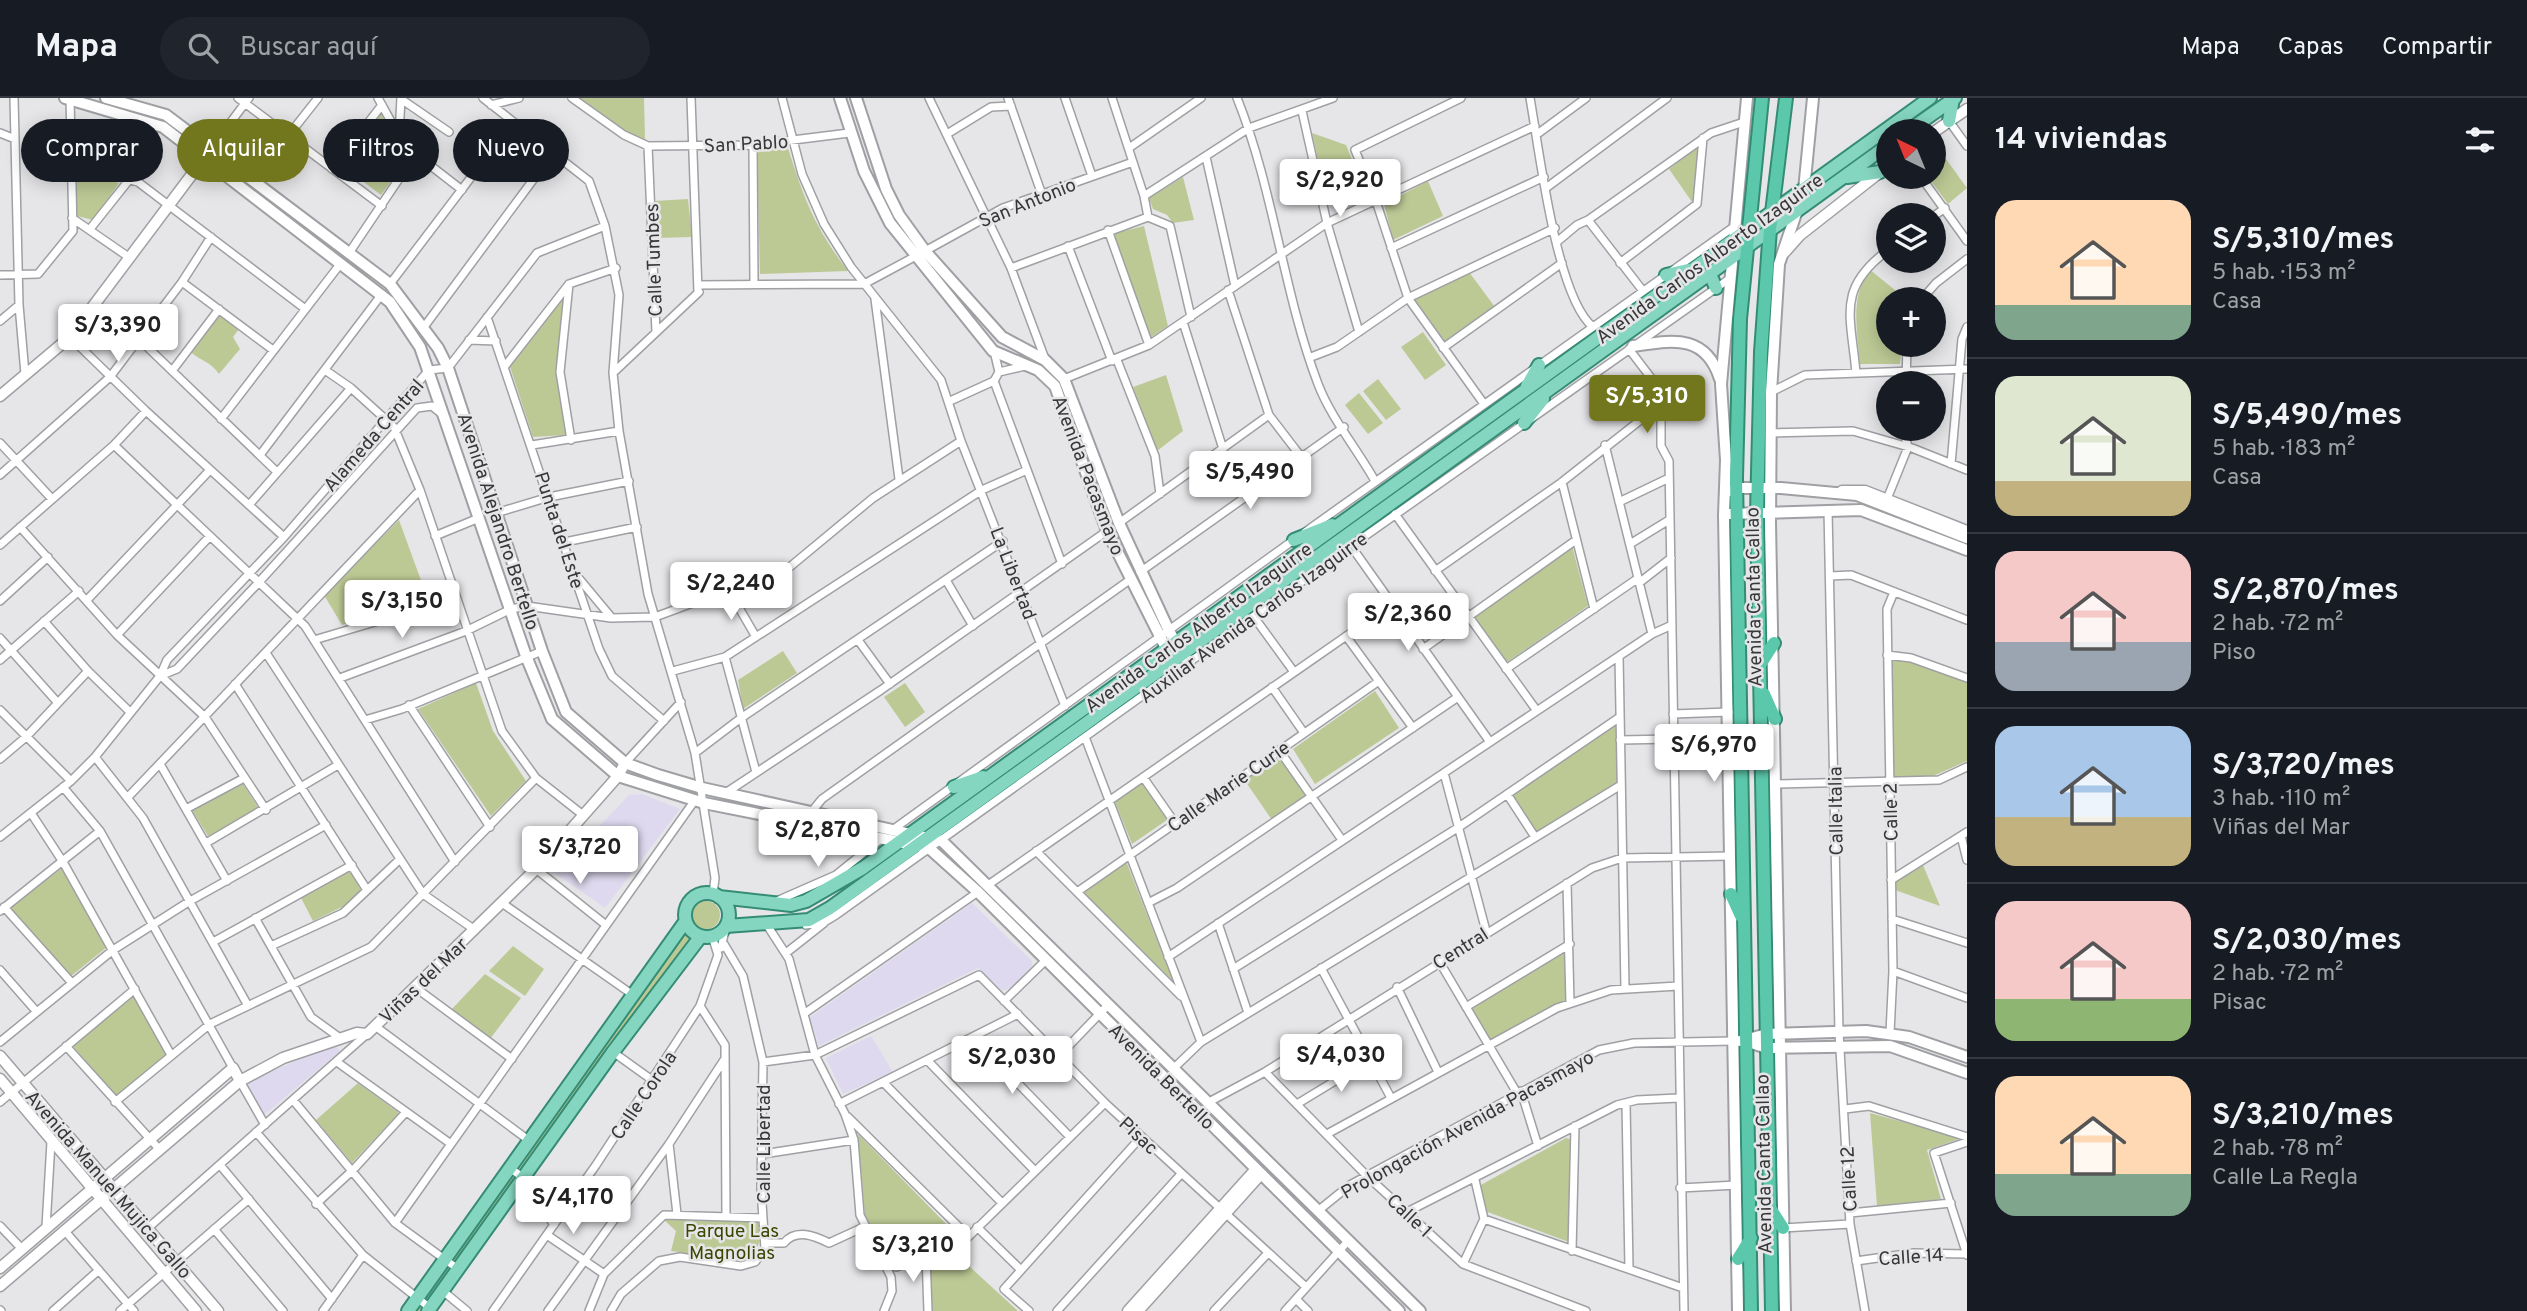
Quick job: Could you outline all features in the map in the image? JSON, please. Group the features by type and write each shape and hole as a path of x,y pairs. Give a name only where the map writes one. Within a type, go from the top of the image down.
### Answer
{"highway":[{"name":"Avenida Canta Callao","path":"1751,1311 1751,1237 1740,1041 1744,923 1730,491 1740,319 1762,98"},
{"name":"Avenida Canta Callao","path":"1772,1311 1772,1039 1760,665 1764,488 1761,352 1770,229 1786,98"},
{"path":"1760,665 1774,643"},
{"path":"1761,686 1775,719"},
{"path":"1731,894 1744,923"},
{"path":"1733,989 1743,967"},
{"path":"1770,1208 1783,1228"},
{"path":"1738,1259 1751,1237"}],"main road":[{"name":"Avenida Alejandro Bertello","path":"106,98 166,115 177,123"},
{"name":"Avenida Pacasmayo","path":"840,98 849,133 874,195 920,253 1002,337 1045,360 1064,379 1107,531 1135,575 1178,657"},
{"name":"Avenida Pacasmayo","path":"856,98 886,189 920,253 949,298 993,351 1028,365 1055,386 1073,418 1119,523 1135,575"},
{"name":"Avenida Canta Callao","path":"1730,491 1721,384 1746,98"},
{"name":"Avenida Canta Callao","path":"1764,488 1771,433 1773,323 1780,260 1804,190 1813,98"},
{"name":"Avenida Carlos Alberto Izaguirre","path":"726,926 809,920 1297,570 1523,392 1930,98"},
{"name":"Avenida Alejandro Bertello","path":"68,99 163,127 177,138"},
{"path":"1949,121 1954,99"},
{"path":"1925,119 1954,99"},
{"name":"Avenida Carlos Alberto Izaguirre","path":"921,842 996,772 1178,657 1349,518 1551,388 1876,154"},
{"path":"1844,177 1876,171"},
{"name":"Avenida Alejandro Bertello","path":"235,182 382,294 420,347 526,656 552,719 618,776 699,802 880,839"},
{"name":"Avenida Alejandro Bertello","path":"257,182 390,284 424,327 448,368 542,651 566,712 625,763 702,788 813,810 896,836"},
{"path":"1666,275 1695,268"},
{"path":"1710,274 1716,288"},
{"path":"949,298 959,290"},
{"path":"1631,347 1666,340 1690,343 1709,359 1721,384"},
{"path":"1523,392 1539,366"},
{"path":"1524,423 1551,388"},
{"path":"1730,491 1764,488 1839,492 1867,498 1967,538"},
{"path":"1821,492 1814,495 1811,502 1823,511"},
{"path":"1730,514 1843,509 1870,512 1967,550"},
{"name":"Avenida Canta Callao","path":"1763,513 1774,643 1776,784 1772,1039"},
{"name":"Avenida Canta Callao","path":"1730,514 1731,894 1733,989 1740,1041 1738,1311"},
{"path":"1294,540 1349,518"},
{"path":"1297,570 1351,546"},
{"path":"954,787 996,772"},
{"path":"982,811 1009,779"},
{"name":"Avenida Carlos Alberto Izaguirre","path":"716,895 778,906 806,901 844,880 896,836 921,842"},
{"path":"880,839 896,836"},
{"path":"921,842 942,841"},
{"name":"Avenida Bertello","path":"942,841 1420,1311"},
{"name":"Avenida Bertello","path":"921,842 978,892 1399,1311"},
{"path":"408,1311 531,1142 685,922 685,909 689,901 700,894 716,895 728,911 726,926 613,1052 429,1309"},
{"path":"685,922 693,932 712,939"},
{"path":"1740,1041 1799,1034 1889,1033 1967,1057"},
{"path":"1799,1034 1804,1039 1801,1047"},
{"path":"1772,1039 1781,1047 1890,1046 1967,1073"},
{"name":"Avenida Canta Callao","path":"1781,1047 1785,1311"}],"street":[{"path":"14,98 19,305 24,374"},
{"path":"238,98 247,101 268,119"},
{"path":"301,119 318,98"},
{"path":"401,98 449,132"},
{"path":"400,119 401,98"},
{"path":"483,98 509,119"},
{"path":"491,105 519,98"},
{"name":"San Pablo","path":"572,98 624,135 648,146 753,145 849,133"},
{"path":"613,373 698,289 695,146 691,98"},
{"name":"La Libertad","path":"782,98 802,174 824,224 864,284 929,361 950,401 961,440 1003,541 1020,593 1065,706"},
{"path":"929,98 1011,268 1045,360"},
{"path":"1065,98 1092,176"},
{"path":"1112,98 1149,217"},
{"path":"1129,148 1201,98"},
{"path":"1237,98 1249,128 1280,254 1319,386 1375,481"},
{"path":"1144,196 1249,128 1333,98"},
{"path":"1461,98 1355,150 1376,201 1408,298 1484,404"},
{"path":"1530,98 1562,264 1570,292 1585,321 1593,327"},
{"path":"1536,135 1586,98"},
{"path":"1546,188 1667,98"},
{"path":"68,99 69,119"},
{"path":"115,113 119,100"},
{"path":"233,119 247,101"},
{"path":"368,119 380,102 390,119"},
{"path":"947,134 991,107 1009,102 1041,192"},
{"path":"1946,123 1967,109"},
{"path":"1302,111 1327,223 1359,332"},
{"path":"1558,241 1703,138 1721,127 1744,121"},
{"path":"1949,121 1967,146"},
{"path":"1064,379 1149,345 1327,223 1535,125"},
{"path":"0,133 15,139"},
{"path":"1620,263 1697,204 1703,138"},
{"path":"753,145 754,282"},
{"name":"Calle Tumbes","path":"648,146 656,332"},
{"path":"1206,157 1231,288 1269,415 1302,458"},
{"name":"San Antonio","path":"698,289 708,285 754,282 864,284 987,215 1041,192 1133,162"},
{"path":"569,165 589,181 616,268 619,295 613,373 619,431 654,617 673,671 695,753 702,788 699,802 716,895"},
{"path":"439,173 462,190"},
{"name":"Avenida Carlos Alberto Izaguirre","path":"1780,260 1800,235 1876,175"},
{"path":"1391,248 1544,177"},
{"path":"71,182 73,231"},
{"path":"90,229 127,182"},
{"path":"138,182 304,308"},
{"path":"0,396 70,337 186,182"},
{"path":"350,182 382,206"},
{"path":"349,253 398,182"},
{"path":"390,284 468,182"},
{"path":"424,327 532,182"},
{"path":"1930,189 1941,203"},
{"path":"1946,209 1967,240"},
{"path":"1011,268 1149,217 1170,226 1191,317"},
{"path":"72,218 130,258"},
{"path":"1588,220 1643,291"},
{"path":"0,275 38,274 79,222"},
{"path":"448,368 537,253 605,226"},
{"name":"Auxiliar Avenida Carlos Izaguirre","path":"896,836 954,787 1065,706 1375,481 1735,226"},
{"path":"1311,358 1337,347 1408,298 1555,228"},
{"path":"1108,230 1149,345"},
{"path":"0,475 110,377 182,282 211,237"},
{"path":"1068,246 1155,456 1160,494"},
{"path":"1856,373 1851,297 1855,283 1865,268 1876,259"},
{"path":"1932,287 1967,259"},
{"path":"221,419 341,263"},
{"path":"1443,348 1562,264"},
{"path":"505,366 569,284 616,268"},
{"name":"Auxiliar Avenida Carlos Izaguirre","path":"942,841 1085,737 1178,657 1254,617 1395,514 1730,279"},
{"path":"182,282 272,350"},
{"path":"569,284 560,372 572,440"},
{"path":"260,455 382,294"},
{"path":"875,297 899,479"},
{"path":"3,318 19,305"},
{"path":"172,371 219,309"},
{"path":"3,318 12,314 20,321"},
{"name":"Punta del Este","path":"487,317 573,572 612,677 664,721"},
{"path":"878,322 893,320"},
{"path":"1183,323 1223,449"},
{"path":"1951,464 1964,369 1962,339 1967,327"},
{"path":"70,337 146,411 284,537"},
{"path":"139,340 277,472"},
{"path":"469,340 496,341"},
{"path":"1631,347 1659,387 1662,402 1661,446 1669,461 1678,1098 1684,1311"},
{"path":"950,401 994,381 999,372 993,351"},
{"path":"1907,357 1908,371 1964,369"},
{"path":"999,372 1028,365"},
{"name":"Alameda Central","path":"0,837 71,781 94,757 160,676 167,660 284,537 429,370 448,368"},
{"path":"325,370 351,388 396,430 420,490 502,731 518,758 536,778 583,815"},
{"path":"1771,392 1805,375 1876,372"},
{"path":"994,381 1062,564"},
{"path":"248,505 351,388"},
{"path":"1435,570 1562,482 1662,402"},
{"name":"Alameda Central","path":"160,676 177,669 417,408 432,406 446,419"},
{"path":"0,545 114,445 146,411"},
{"path":"1119,523 1269,415"},
{"path":"1955,422 1967,423"},
{"path":"813,810 822,799 1040,641 1344,427"},
{"path":"532,445 619,431"},
{"path":"1771,433 1853,431 1908,447 1967,470"},
{"path":"340,678 466,631 510,609 527,606 611,618 654,617 706,598 768,585 810,548 899,479 961,440"},
{"path":"1887,499 1908,447 1906,441"},
{"path":"0,443 52,499"},
{"path":"114,445 297,617 340,678 455,862"},
{"path":"1605,445 1652,634"},
{"path":"87,600 210,470"},
{"path":"673,671 725,657 982,489 1027,470"},
{"path":"1619,502 1669,478"},
{"path":"496,513 549,498 629,481"},
{"path":"1562,482 1594,609"},
{"path":"1839,492 1857,489 1967,531"},
{"path":"129,796 420,490"},
{"path":"1843,509 1967,555"},
{"name":"Calle Italia","path":"1823,511 1829,576 1840,1046"},
{"path":"1395,514 1536,711"},
{"path":"435,536 480,518"},
{"path":"1630,544 1669,520"},
{"path":"20,527 117,635 205,717 266,810"},
{"path":"565,542 638,527"},
{"path":"727,792 890,684 1107,531"},
{"path":"117,635 210,536"},
{"path":"1423,649 1576,540"},
{"path":"695,753 741,718 1003,541"},
{"path":"1351,546 1490,742"},
{"path":"0,601 48,557"},
{"path":"1506,669 1671,558"},
{"path":"573,572 611,618"},
{"path":"1829,576 1851,575 1967,620"},
{"path":"946,580 973,626"},
{"path":"0,660 79,591"},
{"path":"314,640 385,619 454,592"},
{"name":"Calle 2","path":"1889,1033 1893,971 1887,609 1894,592"},
{"path":"731,594 756,637"},
{"path":"988,885 1391,605"},
{"path":"1254,617 1294,672"},
{"path":"44,621 88,671 130,712"},
{"path":"1168,957 1652,634 1672,625"},
{"path":"1346,636 1413,728"},
{"path":"0,638 58,703"},
{"path":"858,640 890,684"},
{"path":"365,720 542,651"},
{"path":"266,653 399,860 424,894 475,930"},
{"path":"1888,655 1911,658 1967,678"},
{"path":"1619,656 1625,988"},
{"path":"725,657 756,772"},
{"path":"0,759 26,737 88,671"},
{"name":"Calle Marie Curie","path":"1077,892 1379,681"},
{"path":"235,684 367,891"},
{"path":"1272,687 1304,733"},
{"path":"1148,903 1177,888 1458,697"},
{"path":"625,763 681,702"},
{"path":"409,705 490,827"},
{"path":"0,710 71,781"},
{"path":"1673,714 1729,712"},
{"path":"1233,968 1458,827 1620,717"},
{"path":"1085,737 1201,1042"},
{"path":"1620,740 1673,739"},
{"path":"1279,750 1342,841"},
{"path":"94,757 129,796 247,1004"},
{"name":"Viñas del Mar","path":"0,1286 240,1081 283,1058 357,1033 367,1034 536,869 618,776 625,763"},
{"path":"159,764 227,881"},
{"path":"206,843 266,810 338,765"},
{"path":"1776,784 1942,779 1967,766"},
{"path":"1444,773 1486,931"},
{"path":"1143,777 1175,823"},
{"path":"186,809 244,778"},
{"path":"115,1102 210,1024 371,947 536,778"},
{"path":"1174,1068 1201,1042 1621,785"},
{"path":"63,787 100,831 265,1125"},
{"path":"1507,794 1535,837"},
{"path":"395,1223 607,925 699,802"},
{"path":"31,813 63,862 171,1055"},
{"path":"0,1042 113,950 190,901 326,825"},
{"path":"72,983 2,909 100,831"},
{"path":"1891,880 1964,834 1967,860"},
{"path":"757,903 788,898 816,886 836,875 880,839"},
{"path":"786,953 921,842"},
{"path":"1036,851 1184,999"},
{"name":"Central","path":"1209,1102 1265,1072 1486,931 1592,868 1622,858 1731,856"},
{"path":"271,946 343,913 399,860"},
{"path":"213,942 352,865"},
{"path":"536,869 607,925"},
{"path":"1567,883 1570,1003"},
{"path":"805,1013 978,892"},
{"path":"502,903 584,957 633,995"},
{"path":"255,918 311,1017 340,1038"},
{"path":"1892,919 1967,943"},
{"path":"767,925 796,926 826,921"},
{"path":"1218,923 1248,1013"},
{"path":"767,925 786,953 815,1055 845,1114 854,1140 858,1200 864,1227 891,1277 892,1291 884,1311"},
{"path":"712,939 718,955"},
{"name":"Calle Corola","path":"493,1311 554,1225 700,1006 718,955 712,939"},
{"name":"Calle Libertad","path":"712,939 743,976 763,1062 764,1154 761,1188 766,1243"},
{"path":"1466,1007 1570,944"},
{"path":"1004,1001 1045,961"},
{"path":"1439,961 1519,1092 1538,1146"},
{"path":"1321,968 1391,1098"},
{"path":"0,970 36,1011"},
{"path":"1893,971 1967,998"},
{"name":"Pisac","path":"815,1055 979,975 1141,1138 1306,1287"},
{"path":"1327,1134 1570,1003 1625,988 1678,986"},
{"path":"1397,987 1438,1072"},
{"path":"416,988 512,1059"},
{"path":"0,1102 135,989"},
{"path":"1059,1056 1110,1004"},
{"path":"700,1006 725,1045 726,1215"},
{"path":"839,1104 1018,1014"},
{"path":"375,1026 531,1142"},
{"path":"148,1228 367,1034"},
{"path":"973,1037 1070,1137"},
{"name":"Prolongación Avenida Pacasmayo","path":"1319,1210 1367,1175 1599,1050 1633,1043 1740,1041"},
{"path":"66,1046 160,1150"},
{"name":"Calle 12","path":"1840,1046 1850,1224 1865,1311"},
{"path":"613,1052 652,1080"},
{"path":"763,1062 815,1055"},
{"name":"Avenida Manuel Mujica Gallo","path":"0,1056 218,1311"},
{"path":"1297,1104 1371,1059"},
{"path":"548,1311 668,1144 724,1060"},
{"path":"927,1060 1035,1171"},
{"path":"337,1062 451,1144"},
{"path":"0,1268 233,1068"},
{"name":"Calle 1","path":"1265,1072 1367,1175 1462,1264 1561,1307 1586,1311"},
{"name":"Avenida Manuel Mujica Gallo","path":"0,1079 196,1311"},
{"path":"883,1082 1002,1203"},
{"path":"1407,1212 1475,1180 1575,1126 1626,1103 1678,1098"},
{"path":"293,1100 395,1223 458,1269"},
{"path":"896,1267 926,1256 948,1254 1105,1103"},
{"path":"1626,1103 1629,1269"},
{"path":"1845,1109 1869,1106 1967,1140"},
{"path":"316,1204 353,1170 405,1112"},
{"path":"845,1114 968,1236"},
{"path":"1572,1251 1575,1126"},
{"path":"256,1132 363,1255 429,1309"},
{"path":"1029,1311 1004,1289 1141,1138"},
{"path":"764,1154 854,1140"},
{"path":"1967,1140 1934,1153 1967,1254"},
{"path":"46,1227 51,1142"},
{"path":"668,1144 677,1214"},
{"path":"220,1165 332,1298"},
{"path":"511,1169 524,1178 554,1225"},
{"path":"1138,1311 1259,1171"},
{"path":"1057,1311 1181,1174"},
{"path":"1462,1264 1484,1219 1475,1180"},
{"path":"1681,1188 1737,1185"},
{"path":"120,1311 249,1199"},
{"path":"1850,1213 1951,1203"},
{"path":"1128,1311 1224,1213"},
{"path":"589,1311 604,1274 664,1215 763,1218"},
{"path":"1484,1219 1683,1288"},
{"path":"1783,1228 1850,1224"},
{"path":"0,1226 22,1249"},
{"path":"611,1311 621,1294 659,1261 680,1257 741,1266 755,1262 762,1255 766,1243 784,1243 788,1238 811,1234 829,1243 864,1227"},
{"path":"977,1227 1021,1270"},
{"path":"214,1229 283,1311"},
{"path":"64,1230 134,1311"},
{"path":"547,1235 604,1274"},
{"path":"1285,1311 1349,1240"},
{"path":"1214,1311 1268,1253"},
{"name":"Calle 14","path":"1856,1261 1913,1253 1967,1254"},
{"path":"323,1311 363,1255"},
{"path":"926,1256 928,1311"},
{"path":"53,1311 99,1270"},
{"path":"443,1291 467,1311"},
{"path":"1296,1299 1300,1311"},
{"path":"1296,1299 1308,1311"}],"shaded area":[{"path":"642,794 680,809 605,908 555,873 629,795"},
{"path":"972,903 1032,961 1032,966 1011,987 1003,991 978,968 819,1046 810,1017"},
{"path":"871,1036 893,1072 843,1094 826,1058"},
{"path":"334,1045 340,1051 264,1115 246,1082"}],"green space":[{"path":"580,98 644,98 645,139 629,133"},
{"path":"380,112 383,119 375,119"},
{"path":"1312,133 1346,145 1358,173 1324,185"},
{"path":"1698,147 1696,198 1692,202 1669,169"},
{"path":"788,148 812,212 827,241 848,271 760,274 757,150"},
{"path":"1946,159 1967,188 1948,204 1937,189 1946,189"},
{"path":"1183,177 1194,220 1173,223 1167,215 1153,209 1149,198"},
{"path":"1428,181 1443,216 1393,240 1384,204"},
{"path":"76,182 119,183 93,220 77,216"},
{"path":"364,182 390,182 381,195"},
{"path":"688,199 692,237 656,238 654,201"},
{"path":"1144,226 1168,326 1150,338 1112,234"},
{"path":"1869,269 1891,287 1876,287 1876,357 1901,357 1900,364 1860,364 1857,303"},
{"path":"1469,272 1495,307 1445,341 1414,299"},
{"path":"569,284 556,372 566,435 533,437 510,367"},
{"path":"218,313 239,329 233,337 240,349 219,374 189,351"},
{"path":"1423,332 1446,365 1425,380 1401,347"},
{"path":"1166,375 1183,431 1157,451 1133,387"},
{"path":"1378,379 1401,409 1386,420 1363,391"},
{"path":"1359,393 1383,423 1368,434 1345,405"},
{"path":"399,520 426,594 342,625 324,595"},
{"path":"1572,546 1588,606 1506,663 1472,617"},
{"path":"783,651 797,673 743,709 738,680"},
{"path":"1891,658 1904,659 1967,683 1967,761 1933,776 1894,777"},
{"path":"476,683 493,731 526,781 491,816 418,709"},
{"path":"905,683 925,712 905,727 884,697"},
{"path":"1375,691 1399,728 1315,784 1293,749"},
{"path":"1617,723 1617,783 1536,833 1511,795"},
{"path":"1278,753 1308,796 1272,820 1243,778"},
{"path":"1145,781 1170,818 1132,844 1115,802"},
{"path":"243,784 259,809 208,836 192,810"},
{"path":"1126,861 1173,981 1084,893"},
{"path":"1923,865 1940,906 1895,890 1894,883"},
{"path":"62,868 107,947 70,977 9,908"},
{"path":"349,869 361,890 346,905 313,921 300,896"},
{"path":"706,901 716,905 720,915 716,925 706,929 696,925 692,915 696,905"},
{"path":"685,931 694,937 421,1311 413,1311"},
{"path":"513,946 544,969 525,996 489,971"},
{"path":"1567,950 1567,1000 1490,1041 1471,1008"},
{"path":"485,974 521,998 490,1039 451,1010"},
{"path":"133,995 166,1054 116,1097 73,1046"},
{"path":"358,1083 399,1113 352,1163 316,1120"},
{"path":"1870,1113 1962,1138 1927,1150 1941,1199 1877,1206"},
{"path":"858,1134 952,1230 882,1245 865,1216"},
{"path":"1566,1138 1570,1139 1569,1242 1485,1211 1479,1186"},
{"name":"Parque Las Magnolias","path":"663,1219 759,1220 760,1239 755,1251 745,1258 732,1260 671,1251 676,1231"},
{"path":"958,1256 1018,1311 930,1311 929,1265"}]}
